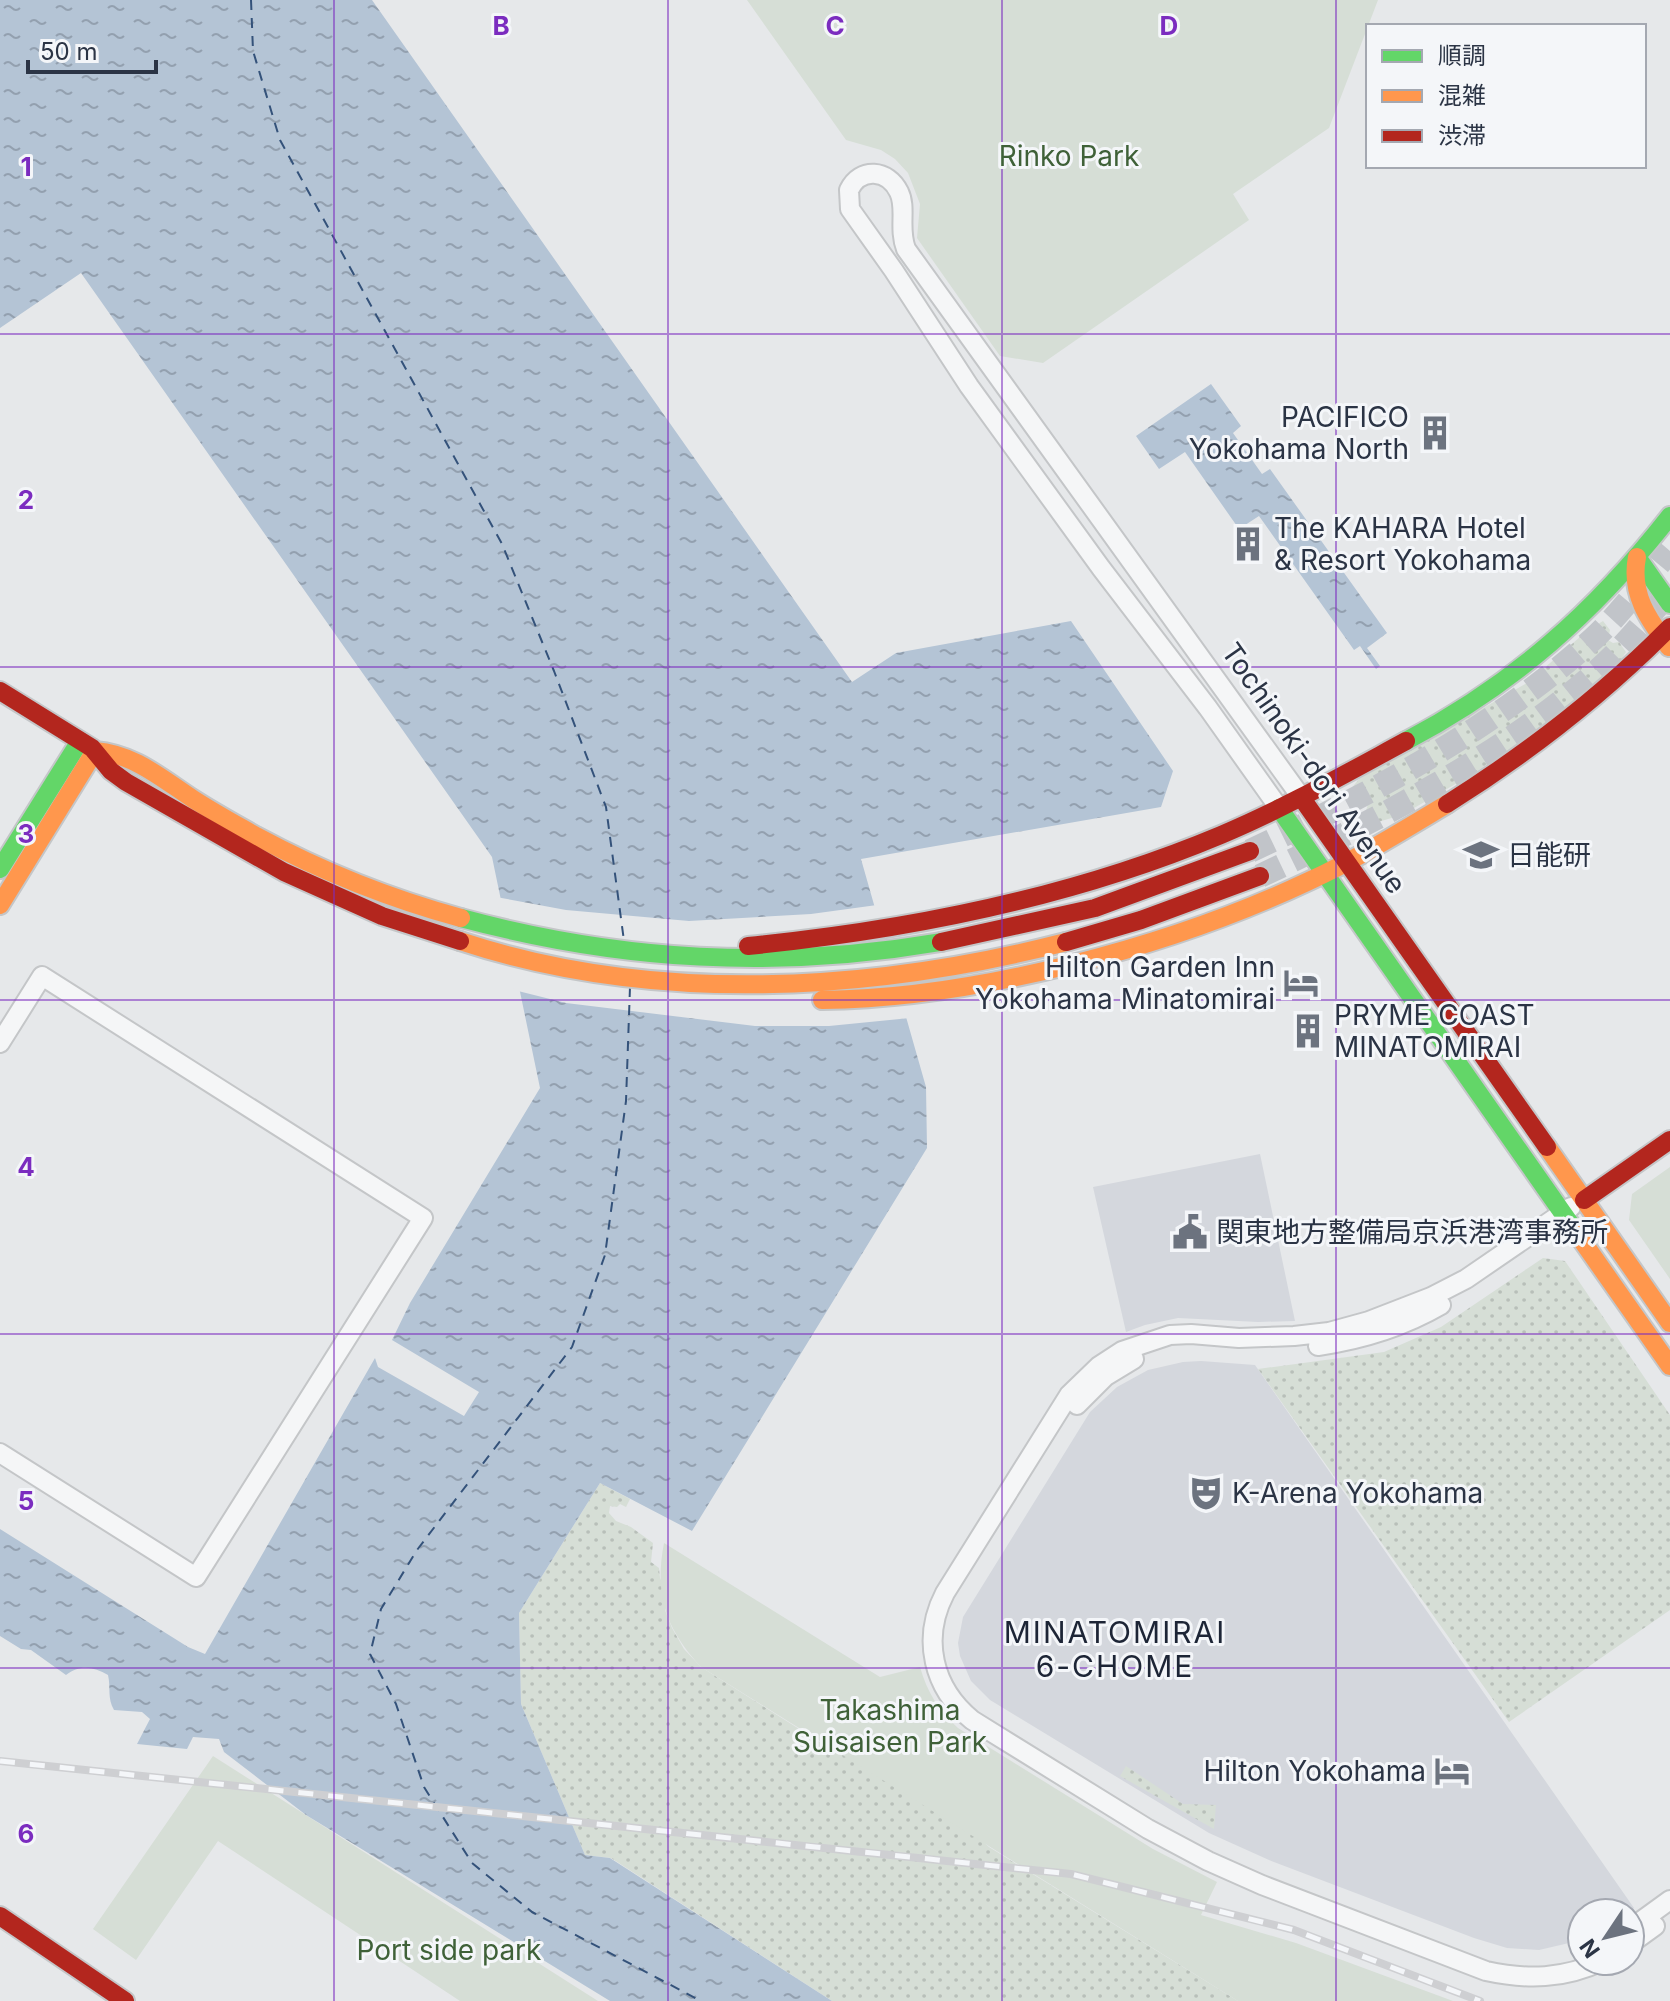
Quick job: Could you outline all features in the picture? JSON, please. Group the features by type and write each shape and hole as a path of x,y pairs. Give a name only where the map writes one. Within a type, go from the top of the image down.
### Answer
{"street":[{"name":"Tochinoki-dori Avenue","path":"1670,1323 1301,797 906,249 901,236 901,198 897,188 885,176 868,173 853,182 848,198 850,209 1008,439 1208,708 1670,1366"},
{"path":"928,323 943,321 961,325"},
{"path":"1008,439 1031,423"},
{"path":"647,954 886,930 975,912 1167,856 1301,797 1450,718 1506,681 1560,635 1637,557 1670,516"},
{"path":"1637,557 1670,604"},
{"path":"903,986 992,982 1108,955 1205,923 1325,874 1481,784 1552,734 1667,638 1637,600 1633,573 1637,557"},
{"path":"0,691 88,746 112,773 292,876 404,924 504,954 638,980 679,993 775,1000 848,1000 1100,934 1260,876"},
{"path":"0,869 88,746"},
{"path":"0,905 88,746"},
{"path":"88,746 123,755 202,804 323,870 384,894 500,928 569,943 647,954 718,960 775,960 893,951 978,936 1094,908 1250,851"},
{"path":"0,1043 42,976 423,1218 196,1577 0,1453"},
{"path":"1566,1961 1534,1966 1490,1960 1267,1874 1154,1819 978,1710 954,1682 945,1660 947,1618 955,1600 1078,1403 1106,1376 1148,1353 1173,1348 1298,1348 1343,1341 1398,1325 1475,1285 1584,1200 1670,1140"},
{"path":"1565,1216 1466,1279 1431,1297 1369,1321 1329,1332 1294,1336 1170,1335 1122,1351 1099,1366 1069,1395 945,1593 935,1617 932,1648 944,1689 960,1711 1148,1829 1208,1861 1262,1885 1486,1971 1521,1977 1566,1974"},
{"path":"1646,1917 1670,1900"},
{"path":"1646,1932 1670,1915"},
{"path":"0,1943 6,1920 125,2001"}],"shaded area":[{"name":"関東地方整備局京浜港湾事務所","path":"1260,1154 1295,1321 1178,1318 1126,1332 1093,1187"},
{"path":"1183,1362 1255,1365 1626,1897 1566,1897 1566,1944 1539,1950 1507,1948 1269,1860 1209,1833 990,1700 971,1681 958,1643 963,1617 1090,1412 1117,1387 1148,1370"}],"green space":[{"name":"Rinko Park","path":"747,0 1378,0 1369,24 1366,24 1366,31 1329,128 1233,194 1249,220 1043,363 1000,356 917,238 920,204 908,173 881,150 846,140"},
{"path":"1603,621 1610,630 1608,640 1619,642 1626,652 1616,667 1564,714 1471,775 1402,815 1371,824 1365,814 1368,804 1363,800 1357,801 1350,790 1359,779 1527,683 1588,630"},
{"path":"1670,1167 1670,1279 1629,1220 1632,1194"},
{"path":"1543,1258 1565,1261 1670,1415 1670,1610 1509,1722 1258,1369 1384,1352 1441,1327"},
{"path":"600,1483 630,1499 626,1507 620,1504 610,1506 609,1513 616,1521 631,1527 653,1543 651,1562 659,1568 666,1591 665,1610 684,1649 701,1667 823,1744 907,1772 989,1847 1238,2001 832,2001 611,1858 585,1855 521,1704 519,1613"},
{"name":"Takashima Suisaisen Park","path":"664,1543 880,1677 920,1667 934,1700 958,1728 1153,1849 1217,1882 1201,1915 1296,1943 1453,2001 1238,2001 701,1667 679,1639 666,1610 661,1579"},
{"name":"Port side park","path":"213,1756 598,2001 460,2001 218,1841 136,1960 93,1929"},
{"path":"1126,1766 1183,1804 1216,1805 1214,1829 1120,1776"}],"water":[{"path":"0,0 372,0 852,682 896,653 1071,621 1173,771 1161,807 861,859 926,1087 927,1148 692,1531 600,1483 519,1613 521,1704 585,1855 610,1858 832,2001 610,2001 306,1815 224,1752 219,1739 193,1737 187,1749 137,1744 150,1719 142,1712 114,1710 108,1675 87,1668 76,1669 66,1675 31,1650 21,1649 0,1636 0,1529 188,1647 205,1654 375,1358 378,1367 464,1416 479,1392 392,1340 410,1303 540,1088 492,857 81,273 0,328"},
{"path":"1211,384 1241,426 1233,433 1262,474 1270,469 1387,633 1367,648 1380,666 1376,669 1360,646 1354,650 1259,516 1239,529 1185,452 1159,469 1136,436"}],"pier":[{"path":"496,897 566,910 689,921 811,914 877,905 910,1018 829,1026 755,1026 566,1003 514,990"}],"ferry route":[{"path":"251,0 253,51 280,140 502,544 554,671 606,807 624,941"},
{"path":"630,987 626,1101 605,1255 572,1347 417,1550 381,1609 370,1654 396,1704 424,1787 472,1863 532,1912 701,2001"}],"tunnel":[{"path":"1250,851 1385,783 1514,702 1593,639 1670,551"},
{"path":"1260,876 1399,806 1536,721 1613,656 1670,591"}],"railway":[{"path":"0,1761 1071,1874 1294,1930 1480,2001"}],"traffic: fast":[{"path":"1406,741 1482,695 1550,643 1612,584 1670,516"},
{"path":"1637,557 1670,604"},
{"path":"0,869 80,741"},
{"path":"1279,808 1576,1232"},
{"path":"461,918 580,944 700,957 819,956 941,942"}],"traffic: slow":[{"path":"1637,557 1636,583 1642,605 1669,647"},
{"path":"95,751 135,762 224,818 306,861 383,893 461,918"},
{"path":"0,905 95,751"},
{"path":"822,1000 944,990 1007,979 1134,947 1196,927 1309,881 1447,804"},
{"path":"460,941 534,961 609,975 686,983 763,984 840,981 916,972 1066,942"},
{"path":"1547,1147 1670,1323"},
{"path":"1576,1232 1670,1366"}],"traffic: jam":[{"path":"1447,804 1564,722 1670,627"},
{"path":"0,691 92,748 111,771 126,782 284,872 382,916 460,941"},
{"path":"748,946 929,920 1048,894 1107,877 1245,825 1406,741"},
{"path":"1301,797 1547,1147"},
{"path":"941,942 1095,908 1250,851"},
{"path":"1066,942 1141,920 1260,876"},
{"path":"1584,1200 1670,1140"},
{"path":"0,1916 125,2001"}],"place":[{"name":"PACIFICO Yokohama North","path":"1435,433"},
{"name":"The KAHARA Hotel & Resort Yokohama","path":"1248,544"},
{"name":"日能研","path":"1481,855"},
{"name":"Hilton Garden Inn Yokohama Minatomirai","path":"1301,983"},
{"name":"PRYME COAST MINATOMIRAI","path":"1308,1031"},
{"name":"関東地方整備局京浜港湾事務所","path":"1190,1232"},
{"name":"K-Arena Yokohama","path":"1206,1493"},
{"name":"Hilton Yokohama","path":"1452,1771"}],"district":[{"name":"MINATOMIRAI 6-CHOME","path":"1115,1650"}]}
